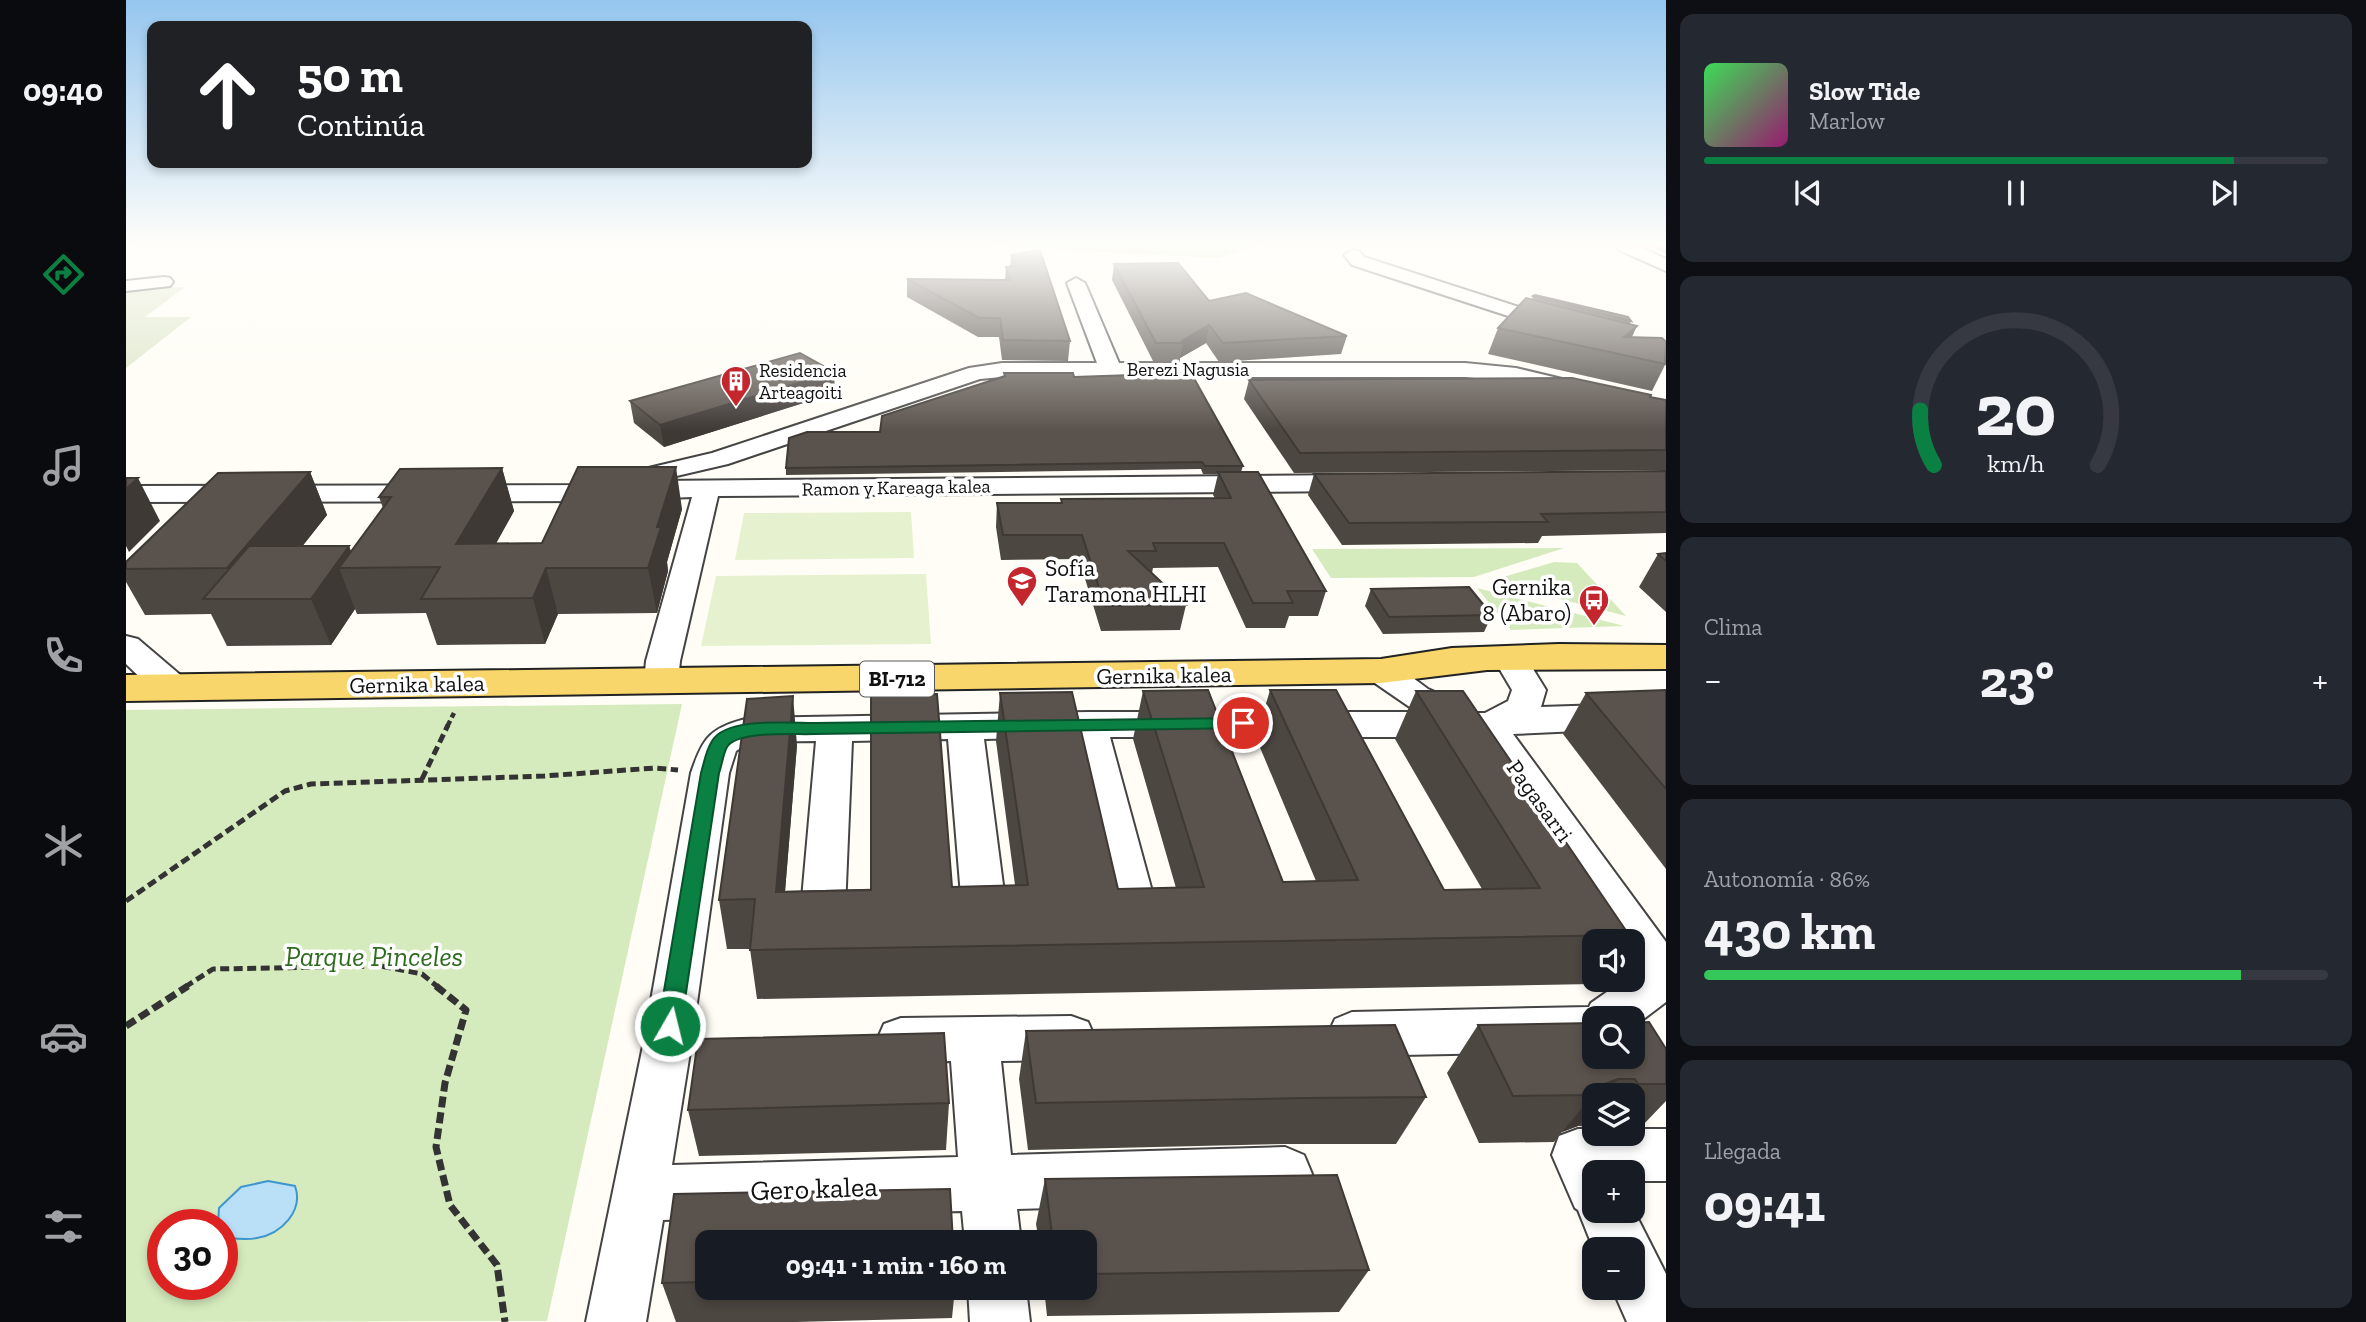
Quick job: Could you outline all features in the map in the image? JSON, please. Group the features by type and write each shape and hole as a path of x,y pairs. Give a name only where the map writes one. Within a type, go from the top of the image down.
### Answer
{"main road":[{"name":"Gernika kalea","path":"126,688 1381,671 1429,661 1666,657"}],"street":[{"path":"1086,308 1110,369"},
{"path":"1500,308 1577,331"},
{"name":"Berezi Nagusia","path":"665,480 977,373 1002,370 1492,372 1597,394"},
{"path":"661,682 663,662 707,489 693,484 694,480 703,470 719,460"},
{"name":"Ramon y Kareaga kalea","path":"126,494 598,493 665,480 707,489 1374,483"},
{"path":"194,523 223,494"},
{"path":"126,646 173,687"},
{"path":"1381,671 1404,690 1436,709 1491,725 1523,708 1529,690 1510,658"},
{"path":"616,1322 640,1193 688,1044 710,773 720,743 730,734 749,730 1088,724 1491,725 1536,719 1666,715"},
{"path":"1218,723 1233,762"},
{"path":"1088,724 1134,906"},
{"path":"1346,724 1365,759"},
{"name":"Pagasarri","path":"1491,725 1501,748 1666,977"},
{"path":"965,726 984,908"},
{"path":"823,910 835,728"},
{"path":"1625,1006 1666,977"},
{"path":"1304,1035 1582,1029"},
{"path":"854,1041 1112,1037"},
{"path":"974,1040 992,1230"},
{"path":"1642,1160 1666,1155"},
{"name":"Gero kalea","path":"640,1193 1285,1174"},
{"path":"1645,1294 1649,1303 1666,1303"},
{"path":"998,1300 1000,1322"}],"path":[{"path":"422,779 459,701"},
{"path":"126,901 285,791 311,784 544,776 655,768 710,773"},
{"path":"126,1027 213,969 381,965 422,974 466,1010 445,1083 436,1147 450,1205 497,1265 505,1322"}],"green space":[{"path":"126,308 157,308 145,317 191,317 126,368"},
{"path":"911,512 914,558 735,560 744,513"},
{"path":"1564,548 1474,577 1331,578 1312,549"},
{"path":"1554,562 1577,563 1626,616 1490,581"},
{"path":"926,574 931,644 701,646 716,576"},
{"path":"1477,588 1624,626 1511,630"},
{"name":"Parque Pinceles","path":"682,704 547,1321 126,1322 126,710"}],"water":[{"path":"268,1181 295,1186 297,1195 293,1212 282,1226 266,1236 238,1238 238,1209 219,1209 241,1187"}],"building":[{"path":"960,308 1059,308 1070,341 1003,340 1000,318 979,318"},
{"path":"1137,308 1281,308 1347,336 1223,343 1209,325 1182,341 1183,343 1156,343"},
{"path":"1517,308 1564,308 1637,326 1624,337 1662,338 1666,342 1665,364 1498,328"},
{"path":"1579,308 1628,317 1631,321"},
{"path":"800,353 834,372 660,425 630,401"},
{"path":"1004,373 1073,373 1074,377 1191,373 1243,466 1205,466 1202,462 786,468 789,438 807,432 880,432 882,416 1005,376"},
{"path":"1572,378 1666,400 1666,450 1300,453 1249,380"},
{"path":"578,467 676,467 657,527 661,527 648,568 546,568 533,598 421,599 440,567 339,568 391,497 379,497 400,469 502,468 456,544 542,543"},
{"path":"1666,471 1666,512 1541,514 1548,522 1349,523 1314,474"},
{"path":"310,472 227,568 126,569 126,562 218,473"},
{"path":"1218,472 1258,472 1326,591 1287,591 1293,603 1253,603 1224,543 1153,543 1156,551 1128,551 1186,605 1105,606 1082,535 1003,535 997,503 1062,503 1061,499 1231,498"},
{"path":"126,478 138,478 126,489"},
{"path":"249,546 349,546 311,599 203,599"},
{"path":"1666,553 1666,561 1658,554"},
{"path":"1469,587 1492,615 1389,617 1371,589"},
{"path":"1208,690 1283,882 1358,880 1270,690 1336,690 1444,890 1540,888 1416,691 1463,691 1625,929 1582,929 1582,936 750,950 755,899 719,900 747,699 793,696 776,892 871,890 871,695 937,694 952,887 1028,885 1000,693 1072,692 1118,889 1204,887 1143,691"},
{"path":"1666,690 1666,789 1586,693"},
{"path":"1645,1022 1649,1022 1666,1049 1666,1084 1637,1083 1635,1079 1582,1083 1582,1095 1513,1096 1478,1025 1582,1023 1582,1069 1645,1069"},
{"path":"1395,1025 1426,1097 1036,1103 1026,1031"},
{"path":"944,1033 949,1103 688,1110 698,1039"},
{"path":"1337,1175 1369,1270 1097,1274 1097,1230 1051,1230 1045,1179"},
{"path":"950,1189 952,1230 695,1230 695,1282 662,1283 674,1194"}],"place":[{"name":"Residencia Arteagoiti","path":"736,408"},
{"name":"Sofía Taramona HLHI","path":"1022,608"},
{"name":"Gernika 8 (Abaro)","path":"1594,627"}],"route":[{"path":"670,1026 710,773 720,743 730,734 749,730 1243,723"}]}
